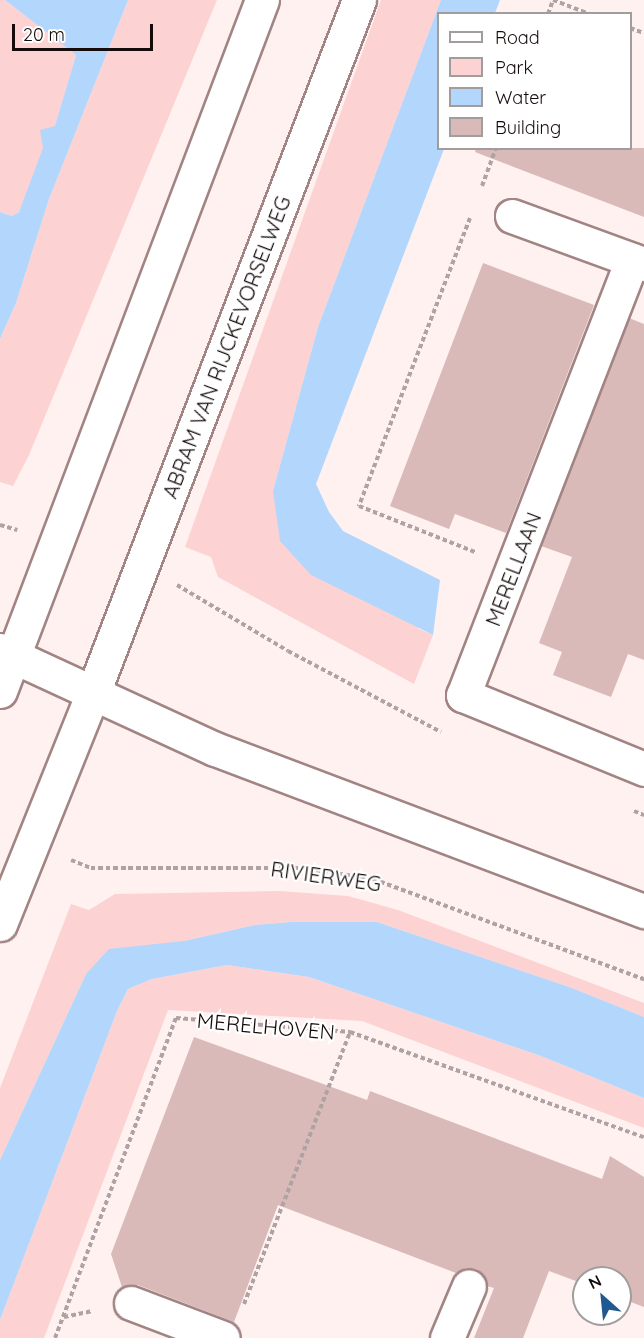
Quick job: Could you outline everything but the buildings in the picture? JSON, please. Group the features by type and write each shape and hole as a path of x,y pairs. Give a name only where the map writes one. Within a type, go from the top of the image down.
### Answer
{"main road":[{"path":"0,691 6,653 262,0"},
{"name":"ABRAM VAN RIJCKEVORSELWEG","path":"0,924 93,693 359,0"},
{"name":"MERELLAAN","path":"512,216 638,262 463,695 644,769"},
{"path":"6,653 214,749 644,911"},
{"path":"447,1338 469,1286"},
{"path":"131,1303 223,1338"}],"path":[{"path":"553,0 586,12"},
{"path":"480,192 495,150"},
{"path":"471,214 359,506 515,568"},
{"name":"RIVIERWEG","path":"32,844 91,868 301,868 373,879 644,979"},
{"name":"MERELHOVEN","path":"55,1338 176,1018 350,1032 644,1137"},
{"path":"243,1305 350,1032"}],"green space":[{"path":"0,0 5,0 76,55 55,127 19,212 12,216 0,212"},
{"path":"128,0 217,0 29,455 13,486 0,482 0,339 16,303 49,199"},
{"path":"381,0 441,0 318,327 273,491 419,629 433,635 414,684 218,577 211,557 185,547"},
{"path":"279,891 348,896 398,910 644,1003 644,1017 572,988 377,922 291,922 255,925 184,941 86,974 0,1160 0,1088 71,904 89,910 115,894"},
{"path":"227,965 309,977 541,1056 644,1098 644,1128 362,1021 168,1010 44,1338 0,1338 0,1320 117,1011 128,989 152,979"}],"water":[{"path":"5,0 128,0 49,199 16,303 0,339 0,212 12,216 19,212 43,148 40,130 55,126 76,55"},
{"path":"441,0 500,0 495,12 437,12 437,150 444,150 316,484 329,512 343,531 440,580 433,635 311,575 280,541 273,491 318,327"},
{"path":"291,922 377,922 572,988 644,1017 644,1098 541,1056 309,977 227,965 152,979 128,989 117,1011 0,1320 0,1160 86,974 109,949 184,941 255,925"}]}
